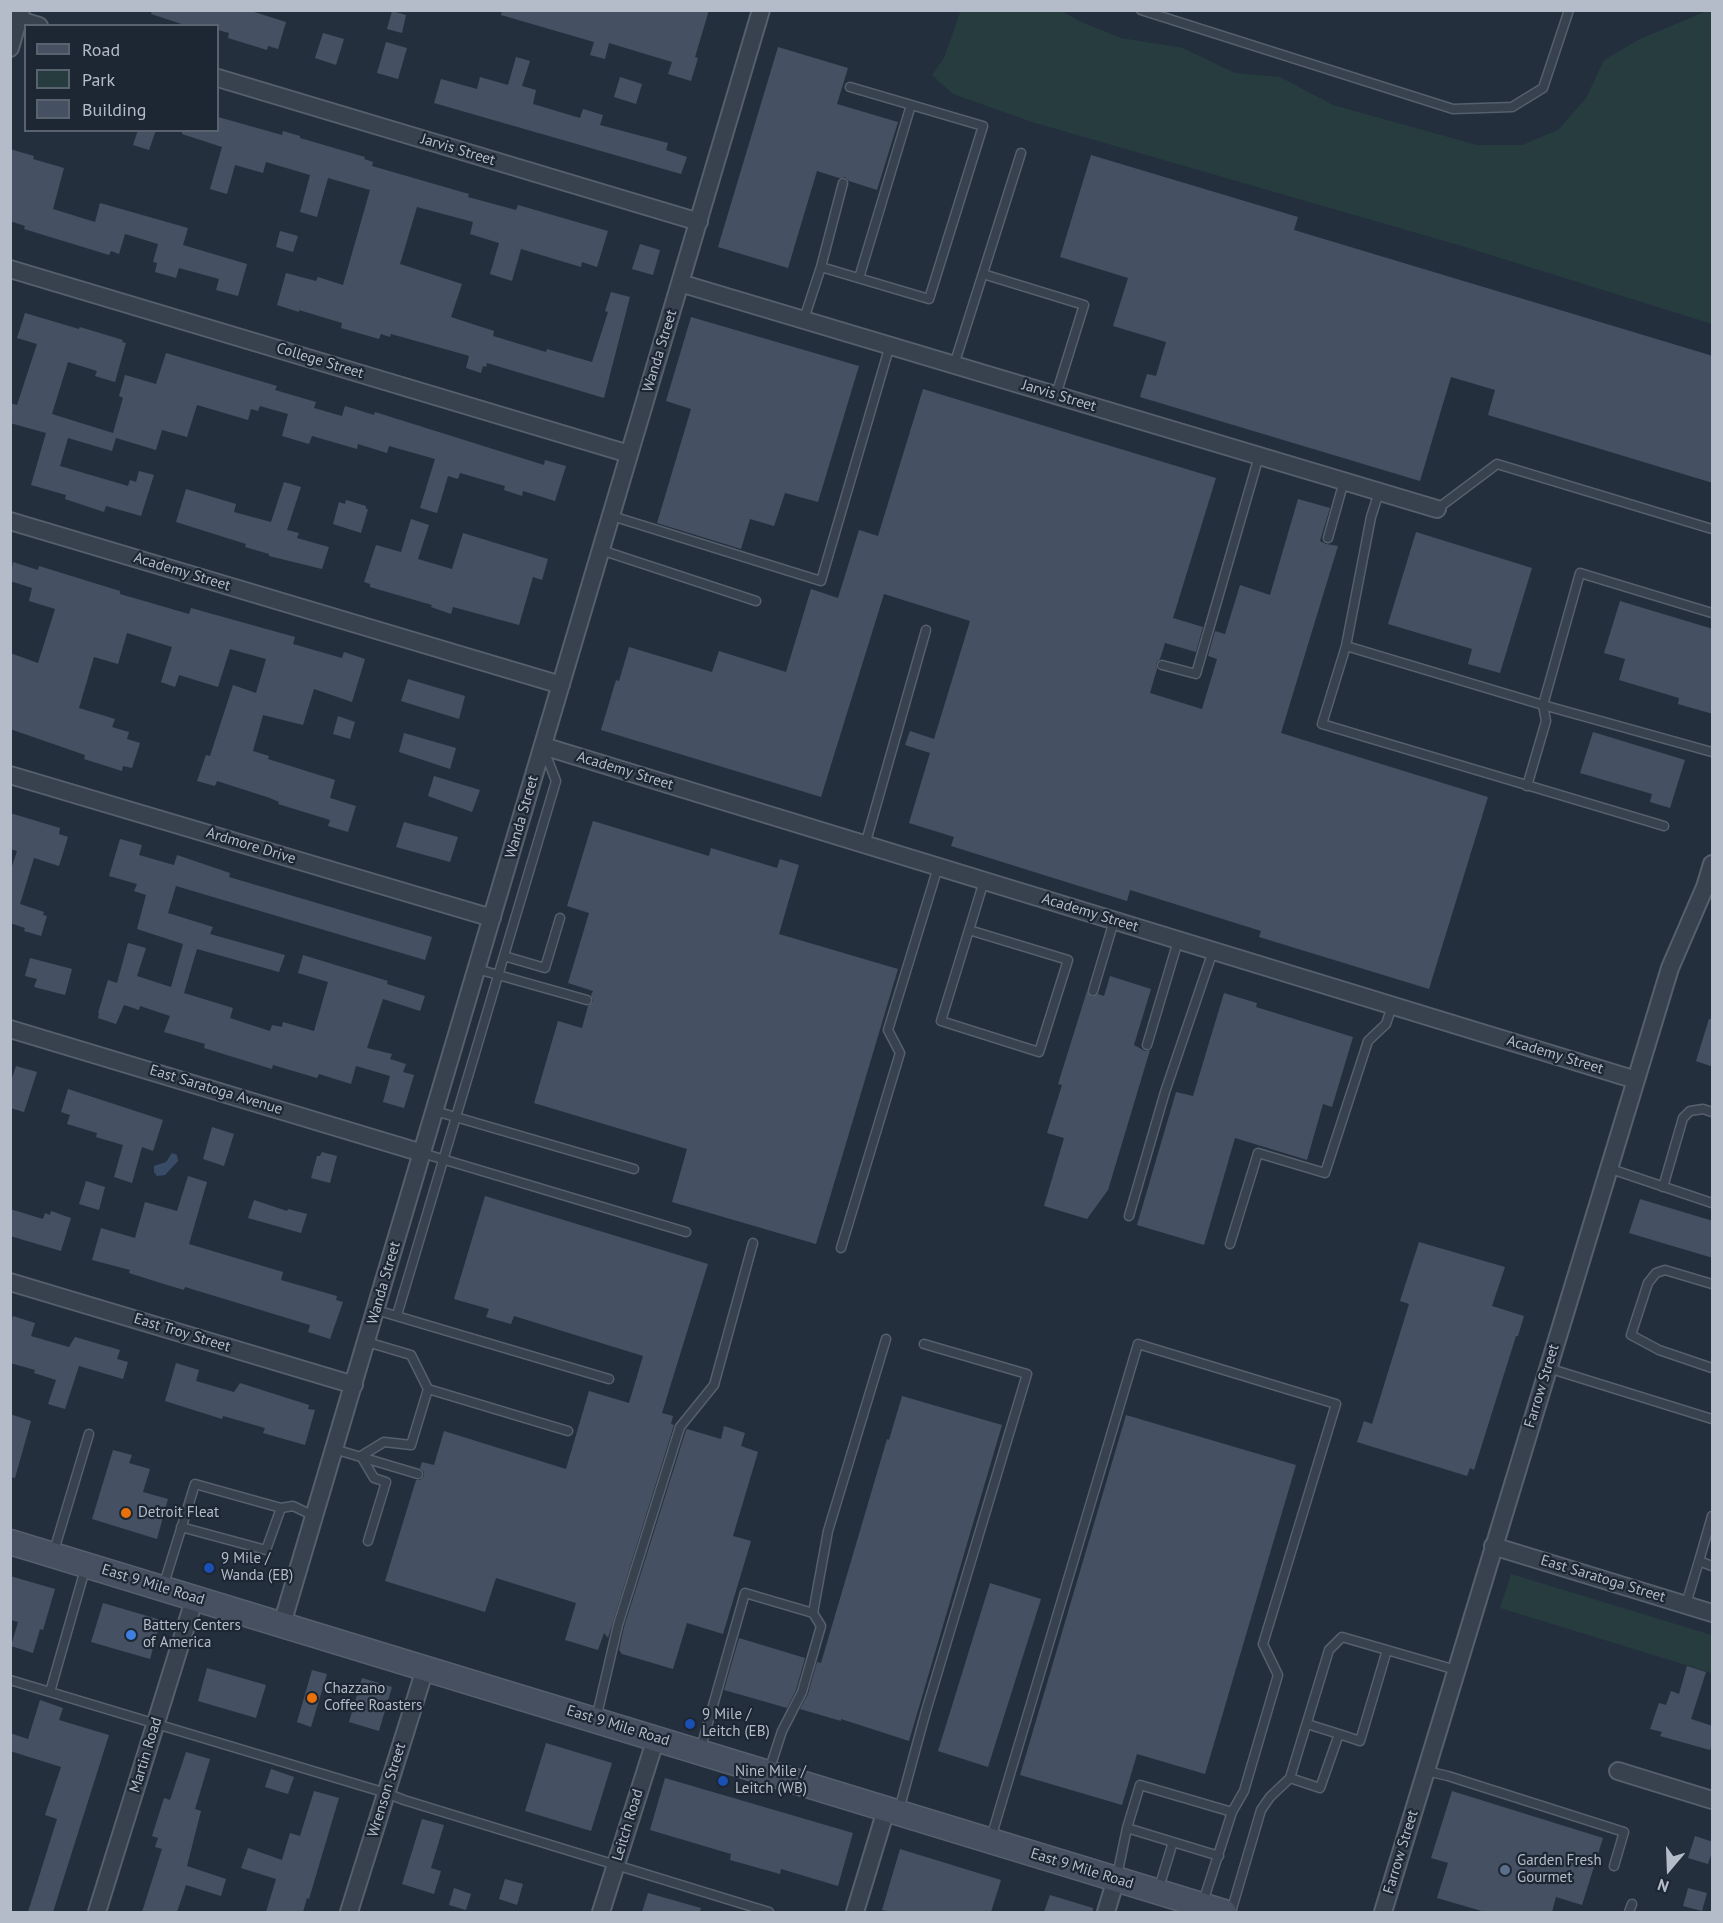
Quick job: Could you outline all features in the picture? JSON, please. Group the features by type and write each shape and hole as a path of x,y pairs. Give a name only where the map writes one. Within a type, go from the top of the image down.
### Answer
{"main road":[{"name":"East 9 Mile Road","path":"10,1542 1213,1909"}],"street":[{"name":"Wanda Street","path":"282,1624 761,10"},
{"path":"10,48 17,16 35,24"},
{"name":"Jarvis Street","path":"219,78 699,222"},
{"name":"College Street","path":"10,269 629,454"},
{"name":"Jarvis Street","path":"680,283 1437,509"},
{"name":"Academy Street","path":"10,521 561,685"},
{"name":"Academy Street","path":"543,746 1636,1080"},
{"name":"Ardmore Drive","path":"10,775 492,918"},
{"name":"Farrow Street","path":"1383,1912 1670,968 1713,864"},
{"name":"East Saratoga Avenue","path":"10,1029 422,1153"},
{"name":"East Troy Street","path":"10,1282 354,1385"},
{"name":"East Saratoga Street","path":"1493,1546 1713,1613"},
{"name":"Martin Road","path":"97,1912 195,1597"},
{"name":"Wrenson Street","path":"349,1912 425,1669"},
{"name":"Leitch Road","path":"601,1912 656,1738"},
{"path":"1618,1771 1713,1800"},
{"path":"855,1912 892,1812"},
{"path":"1106,1912 1116,1879"}],"lane":[{"path":"1141,10 1453,109 1512,107 1543,88 1569,10"},
{"path":"821,267 929,299 983,126 850,87"},
{"path":"859,278 911,105"},
{"path":"954,365 1021,153"},
{"path":"804,319 821,267 843,183"},
{"path":"983,273 1084,304 1056,395"},
{"path":"612,516 821,581 890,345"},
{"path":"1162,665 1196,674 1258,456"},
{"path":"1437,509 1497,464 1713,529"},
{"path":"1328,538 1344,481"},
{"path":"1379,492 1371,517 1346,646 1322,724 1664,826"},
{"path":"601,550 756,601"},
{"path":"1527,786 1546,721 1543,705 1580,573 1713,613"},
{"path":"865,845 926,630"},
{"path":"1346,646 1543,705 1713,752"},
{"path":"397,1315 556,781 543,746"},
{"path":"841,1248 900,1053 888,1030 939,867"},
{"path":"969,930 1068,960 1040,1052 941,1021 984,881"},
{"path":"504,956 545,968 560,918"},
{"path":"1094,991 1114,921"},
{"path":"1147,1046 1178,940"},
{"path":"1129,1216 1165,1092 1213,951"},
{"path":"477,969 586,1000"},
{"path":"1230,1244 1258,1153 1325,1173 1368,1041 1386,1024 1392,1006"},
{"path":"1664,1187 1683,1118 1690,1111 1703,1109 1713,1112"},
{"path":"435,1111 634,1169"},
{"path":"422,1153 686,1232"},
{"path":"1608,1168 1713,1203"},
{"path":"596,1719 608,1677 618,1625 680,1427 714,1385 753,1243"},
{"path":"1713,1284 1665,1270 1656,1273 1648,1283 1631,1335 1659,1350 1713,1368"},
{"path":"376,1310 609,1378"},
{"path":"769,1772 782,1731 802,1692 821,1626 813,1613 828,1531 886,1339"},
{"path":"361,1456 384,1442 411,1445 428,1389 411,1355 367,1342"},
{"path":"892,1812 926,1711 1027,1374 924,1344"},
{"path":"990,1841 1138,1344 1336,1404 1263,1644 1278,1675 1244,1791 1232,1812 1219,1856 1213,1909"},
{"path":"1548,1368 1713,1419"},
{"path":"428,1389 567,1431"},
{"path":"53,1554 89,1434"},
{"path":"334,1449 418,1474"},
{"path":"361,1456 374,1478 386,1482 368,1541"},
{"path":"163,1587 195,1484 281,1508 293,1506 314,1516"},
{"path":"181,1527 266,1550 281,1508"},
{"path":"1686,1604 1713,1516"},
{"path":"1699,1561 1713,1566"},
{"path":"50,1692 86,1564"},
{"path":"700,1751 745,1593 813,1613"},
{"path":"1231,1912 1261,1810 1270,1797 1290,1778 1329,1650 1342,1637 1456,1670"},
{"path":"1307,1724 1360,1741 1387,1650"},
{"path":"10,1680 368,1789 386,1792 404,1800 769,1912"},
{"path":"1290,1778 1320,1788 1338,1734"},
{"path":"1426,1771 1624,1832 1614,1866"},
{"path":"1116,1879 1127,1828 1140,1785 1232,1812"},
{"path":"1127,1828 1219,1856"},
{"path":"1158,1892 1173,1842"}],"green space":[{"path":"961,10 1062,11 1079,21 1121,38 1183,48 1235,73 1280,77 1333,105 1477,145 1522,145 1558,130 1586,98 1604,60 1640,39 1704,12 1712,11 1712,324 1465,247 1032,122 953,94 932,75 944,58"},
{"path":"1511,1574 1712,1635 1712,1673 1500,1608"}],"water":[{"path":"172,1153 177,1155 178,1161 165,1175 157,1176 154,1166 166,1162"}],"building":[{"path":"152,10 248,10 286,22 278,49 268,46 267,50 228,38 229,33 219,30 219,24 182,24 151,14"},
{"path":"502,10 709,10 695,57 698,58 691,81 668,74 672,62 609,43 605,59 590,55 594,42 501,15"},
{"path":"392,11 406,15 402,33 387,29"},
{"path":"323,33 344,39 336,65 315,58"},
{"path":"386,42 407,48 398,79 377,73"},
{"path":"778,47 848,68 837,104 898,122 877,190 849,181 845,177 839,178 817,171 788,268 718,247"},
{"path":"516,57 530,61 522,86 536,90 533,104 580,118 583,109 603,115 600,125 668,143 666,150 687,157 681,174 434,103 441,79 477,89 480,77 508,85"},
{"path":"620,77 642,84 636,104 614,97"},
{"path":"219,117 282,135 283,131 365,157 364,159 373,162 372,166 469,194 468,197 516,210 518,205 608,231 597,267 582,262 581,267 521,249 512,281 490,274 499,243 470,234 473,222 417,207 400,264 462,284 451,317 494,331 493,336 546,352 547,349 592,362 608,312 605,311 611,292 630,297 604,398 487,363 486,367 483,366 481,373 466,368 469,356 466,355 391,334 390,337 381,334 379,339 341,328 342,323 277,305 286,273 316,281 318,277 343,285 370,190 328,178 317,217 300,212 310,175 266,162 263,173 235,165 227,194 210,189 222,147 182,134 182,132 219,132"},
{"path":"137,132 155,132 149,150 133,145"},
{"path":"10,149 64,168 53,209 95,222 100,203 188,228 183,245 247,264 238,296 216,290 219,279 179,268 176,278 155,272 157,263 153,262 158,244 125,234 119,254 111,251 109,255 24,229 25,226 10,221"},
{"path":"1091,155 1298,217 1294,230 1713,356 1713,483 1488,415 1495,390 1451,377 1420,481 1140,397 1147,374 1156,376 1166,342 1113,326 1128,278 1060,257"},
{"path":"280,231 298,236 293,252 276,247"},
{"path":"640,244 660,250 653,275 632,269"},
{"path":"25,313 79,329 80,327 123,340 122,342 126,343 115,382 95,376 97,371 68,362 52,414 113,433 123,398 119,396 125,375 156,384 166,353 277,386 275,390 316,402 314,408 342,416 345,406 374,415 375,412 544,465 545,460 566,466 555,501 523,491 522,496 504,490 505,486 460,473 458,479 448,476 437,513 420,508 435,459 389,446 387,453 358,444 357,449 312,436 309,444 282,436 288,414 260,406 258,411 251,409 248,420 197,405 187,437 162,430 156,450 116,438 112,451 68,438 60,466 128,486 130,480 136,482 139,471 154,475 141,516 106,506 104,512 65,499 66,495 31,485 46,433 10,423 10,403 17,405 37,344 17,338"},
{"path":"691,317 859,366 818,502 785,493 774,526 750,519 741,549 657,523 691,409 666,401"},
{"path":"923,389 1216,478 1173,618 1203,627 1196,652 1165,643 1160,659 1156,663 1157,669 1150,693 1202,709 1217,659 1208,656 1215,631 1225,634 1240,585 1270,595 1298,499 1330,508 1320,541 1338,546 1281,733 1488,797 1429,989 1259,937 1261,931 1130,890 1127,901 951,846 954,837 909,823 930,753 905,745 910,731 934,739 970,621 884,594 821,797 601,730 629,647 712,672 719,651 786,672 811,589 838,598 859,530 878,536"},
{"path":"284,482 301,487 287,530 299,533 297,538 329,547 322,569 269,556 269,554 245,547 246,544 176,522 186,489 236,504 234,512 271,522"},
{"path":"346,500 366,506 368,509 361,533 333,524 339,502 345,504"},
{"path":"411,519 429,525 418,559 452,569 463,533 548,559 542,580 533,577 519,625 453,607 451,614 431,607 432,605 370,587 370,584 364,582 376,545 401,552"},
{"path":"1416,532 1532,568 1500,673 1468,664 1472,649 1388,624"},
{"path":"13,562 38,570 39,566 120,591 120,594 189,614 191,608 295,637 293,644 342,658 344,652 365,659 352,702 314,689 303,725 263,715 253,751 269,756 268,759 335,780 330,798 356,806 348,832 328,826 330,820 278,804 279,802 270,798 217,781 215,786 197,781 206,755 210,756 233,685 256,693 266,659 230,649 218,687 179,675 175,687 161,682 172,647 127,633 118,664 94,657 79,708 115,719 112,727 129,732 127,739 140,743 132,768 123,766 122,771 84,759 85,755 10,729 10,653 38,663 55,609 29,601 32,588 10,581"},
{"path":"1620,601 1713,629 1713,714 1678,704 1679,698 1619,680 1625,659 1604,653"},
{"path":"408,679 465,696 459,719 401,701"},
{"path":"338,716 355,722 350,739 333,734"},
{"path":"1593,732 1685,760 1670,808 1650,802 1652,794 1580,773"},
{"path":"404,733 456,748 450,769 399,752"},
{"path":"434,776 480,790 472,812 428,796"},
{"path":"10,813 60,828 59,834 68,837 59,866 34,858 20,904 44,912 43,915 47,916 41,936 24,931 25,928 10,923 10,872 17,851 10,849"},
{"path":"593,821 709,856 711,848 777,868 780,859 799,865 779,934 898,969 816,1244 672,1202 687,1149 534,1103 558,1021 582,1028 588,1006 593,1001 591,995 593,991 568,983 589,913 567,906"},
{"path":"404,822 458,837 450,862 396,847"},
{"path":"120,839 142,845 139,855 174,865 177,855 230,873 229,877 432,937 425,960 176,886 168,913 213,927 210,934 285,955 279,972 197,949 184,993 233,1008 230,1018 270,1031 272,1025 282,1027 283,1022 314,1031 328,982 298,973 303,955 388,981 387,984 425,996 420,1011 383,999 367,1048 392,1054 390,1059 406,1064 403,1072 414,1075 404,1108 383,1102 390,1076 356,1066 351,1084 319,1074 317,1078 273,1065 272,1069 204,1048 205,1044 164,1032 170,1016 140,1006 139,1010 124,1005 116,1024 98,1018 108,980 117,983 128,943 146,948 137,976 171,987 183,944 137,929 146,895 134,891 137,884 109,876"},
{"path":"30,958 72,969 65,995 34,987 37,979 25,976"},
{"path":"1110,976 1151,989 1134,1045 1145,1051 1150,1050 1108,1190 1087,1219 1044,1206 1064,1138 1047,1133 1062,1085 1058,1084 1087,991 1092,997 1098,994 1104,996"},
{"path":"1224,993 1257,1003 1256,1007 1353,1037 1332,1107 1323,1104 1307,1160 1235,1138 1204,1245 1137,1225 1176,1092 1193,1096"},
{"path":"1709,1019 1713,1019 1713,1067 1696,1061"},
{"path":"16,1066 37,1072 24,1112 10,1108 10,1084"},
{"path":"68,1089 163,1120 153,1151 142,1147 132,1183 114,1177 123,1145 96,1137 97,1133 67,1124 70,1115 61,1112"},
{"path":"212,1127 234,1134 224,1166 203,1159"},
{"path":"322,1152 337,1156 330,1183 311,1178 317,1156 320,1156"},
{"path":"188,1176 207,1182 189,1244 283,1272 281,1280 337,1296 336,1300 343,1302 330,1339 308,1332 310,1325 185,1287 184,1290 129,1273 130,1270 92,1260 101,1228 135,1238 145,1202 177,1211"},
{"path":"86,1181 105,1187 99,1210 79,1204"},
{"path":"485,1196 708,1264 662,1413 673,1416 671,1424 674,1425 608,1638 604,1633 598,1650 565,1640 576,1603 496,1578 485,1612 385,1581 416,1480 424,1476 420,1468 422,1462 434,1465 444,1431 566,1469 589,1391 629,1403 643,1356 514,1316 511,1324 486,1317 489,1309 454,1299"},
{"path":"1640,1199 1713,1221 1713,1258 1629,1233"},
{"path":"254,1200 287,1211 288,1209 307,1214 301,1233 248,1218"},
{"path":"10,1209 43,1219 45,1213 50,1215 51,1211 71,1218 61,1251 10,1236"},
{"path":"1419,1242 1505,1267 1492,1306 1524,1316 1474,1470 1470,1468 1467,1476 1357,1442 1364,1421 1372,1424 1409,1304 1400,1301"},
{"path":"13,1316 35,1323 31,1336 69,1347 75,1337 120,1350 117,1359 128,1362 123,1379 79,1366 65,1409 48,1404 56,1380 34,1373 35,1370 10,1363 10,1326"},
{"path":"176,1363 199,1370 196,1381 234,1392 240,1383 309,1405 308,1409 315,1410 305,1445 263,1433 265,1428 223,1416 222,1419 165,1401"},
{"path":"902,1396 1002,1425 909,1741 841,1719 841,1721 800,1709 808,1694 817,1662 821,1663 887,1439 889,1440"},
{"path":"10,1414 31,1421 15,1478 10,1477"},
{"path":"1126,1415 1296,1465 1205,1774 1137,1754 1122,1805 1020,1775"},
{"path":"724,1426 745,1433 741,1446 758,1452 733,1536 751,1541 723,1634 687,1623 673,1669 622,1654 619,1650 624,1627 686,1430 721,1439"},
{"path":"113,1450 132,1455 129,1463 150,1469 143,1492 168,1499 157,1539 92,1519"},
{"path":"10,1576 55,1589 43,1630 40,1629 33,1653 11,1646 18,1622 10,1620"},
{"path":"990,1583 1041,1599 988,1767 938,1751"},
{"path":"103,1603 161,1620 150,1659 91,1642"},
{"path":"739,1638 805,1658 796,1690 787,1708 724,1690"},
{"path":"1687,1666 1706,1672 1691,1719 1713,1726 1710,1750 1660,1736 1662,1732 1650,1729 1659,1703 1666,1705 1671,1691 1679,1694"},
{"path":"207,1668 266,1685 256,1718 198,1701"},
{"name":"Chazzano Coffee Roasters","path":"312,1670 327,1674 311,1727 297,1722"},
{"path":"362,1678 392,1687 379,1731 349,1722"},
{"path":"40,1700 63,1708 59,1720 109,1735 53,1912 28,1912 57,1819 45,1815 61,1767 10,1751 10,1733 28,1739"},
{"path":"546,1743 612,1763 591,1831 525,1811"},
{"path":"186,1752 210,1759 195,1809 201,1811 187,1866 226,1879 221,1896 186,1885 177,1912 142,1912 162,1849 155,1847 158,1838 152,1836 164,1798 170,1800"},
{"path":"271,1769 294,1777 288,1794 265,1787"},
{"path":"665,1778 853,1833 838,1886 781,1869 780,1874 730,1860 731,1854 650,1830"},
{"path":"314,1791 339,1798 309,1899 307,1898 303,1912 266,1912 276,1879 241,1868 248,1848 282,1860 290,1833 300,1836"},
{"path":"1452,1791 1603,1838 1582,1905 1556,1897 1552,1912 1485,1912 1437,1898 1448,1863 1431,1858"},
{"path":"422,1819 444,1825 431,1868 441,1871 434,1894 402,1884"},
{"path":"1695,1836 1713,1842 1708,1864 1688,1858"},
{"path":"900,1849 1001,1880 991,1912 892,1912 882,1910"},
{"path":"505,1879 523,1884 517,1905 499,1899"},
{"path":"454,1888 471,1894 466,1910 449,1905"},
{"path":"1688,1888 1707,1893 1702,1911 1683,1906"},
{"path":"648,1893 701,1908 700,1912 642,1912"},
{"path":"1050,1895 1093,1908 1093,1912 1044,1912"}],"place":[{"name":"Detroit Fleat","path":"126,1513"},
{"name":"9 Mile / Wanda (EB)","path":"209,1568"},
{"name":"Battery Centers of America","path":"131,1635"},
{"name":"Chazzano Coffee Roasters","path":"312,1698"},
{"name":"9 Mile / Leitch (EB)","path":"690,1724"},
{"name":"Nine Mile / Leitch (WB)","path":"723,1781"},
{"name":"Garden Fresh Gourmet","path":"1505,1870"}]}
